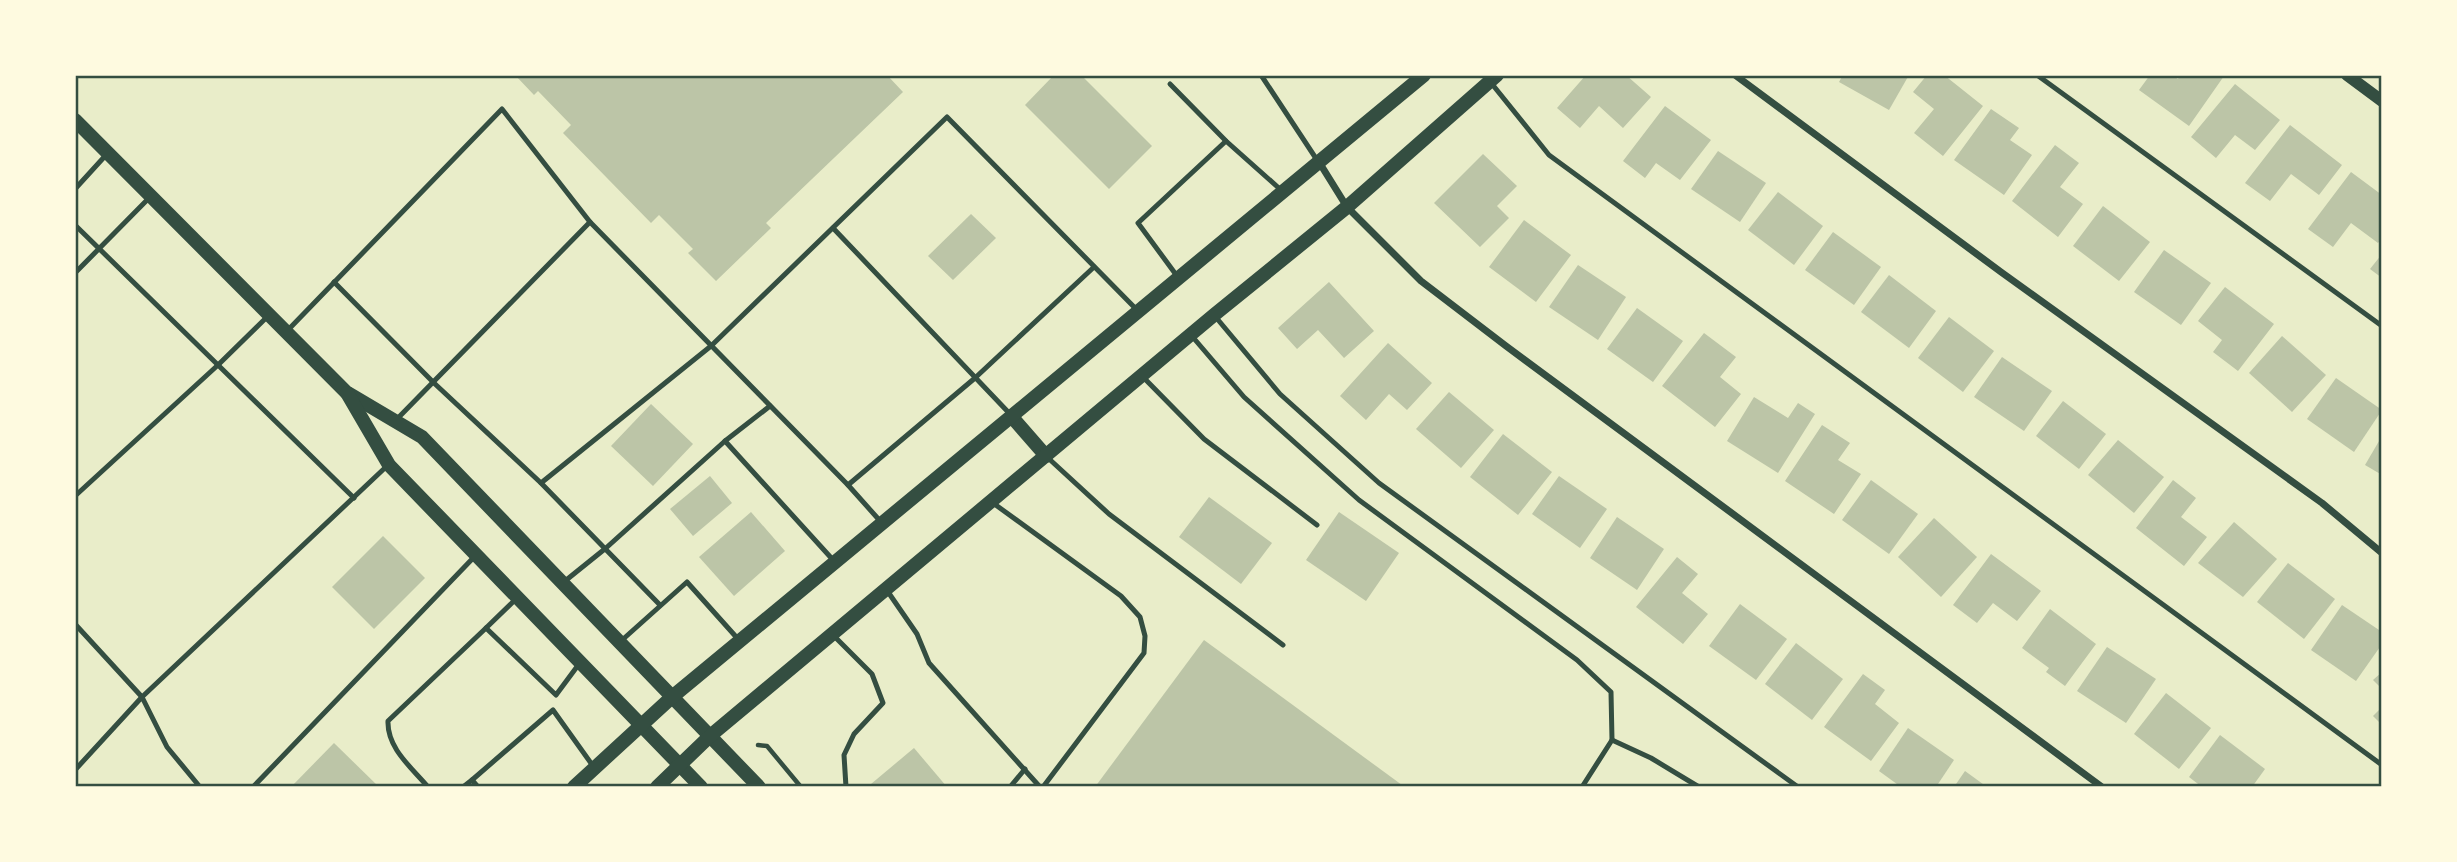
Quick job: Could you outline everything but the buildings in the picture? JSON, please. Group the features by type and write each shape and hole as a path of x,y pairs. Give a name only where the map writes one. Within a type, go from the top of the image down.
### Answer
{"main road":[{"path":"574,787 672,697 1319,162 1414,78"},
{"path":"657,787 710,736 1347,207 1493,78"},
{"path":"75,120 346,392 422,438 760,787"},
{"path":"346,392 389,465 701,787"},
{"path":"1012,417 1046,456"}],"street":[{"path":"1735,75 1990,264 2322,503 2382,553"},
{"path":"2347,75 2382,100"},
{"path":"1319,162 1347,207 1422,281 2102,787"}],"lane":[{"path":"1261,75 1319,162"},
{"path":"2036,75 2382,326"},
{"path":"1493,78 1549,155 2382,765"},
{"path":"1170,84 1226,141 1283,192"},
{"path":"286,332 502,108 590,222 848,485 882,524"},
{"path":"541,483 711,346 947,117 1138,312"},
{"path":"1179,278 1138,223 1226,141"},
{"path":"75,189 108,152"},
{"path":"75,273 151,196"},
{"path":"395,421 590,222"},
{"path":"75,225 354,498"},
{"path":"833,228 1012,417"},
{"path":"848,485 975,378 1094,267"},
{"path":"334,282 434,383 541,483 660,605"},
{"path":"75,496 269,315"},
{"path":"1214,315 1280,394 1379,483 1798,787"},
{"path":"1191,335 1244,397 1359,500 1577,660 1611,692 1612,740 1581,787"},
{"path":"1142,376 1204,439 1317,525"},
{"path":"563,583 725,441 770,406"},
{"path":"725,441 835,563"},
{"path":"1046,456 1109,514 1283,645"},
{"path":"75,770 142,697 389,465"},
{"path":"886,589 917,634 929,663 1042,787 1144,653 1145,636 1140,617 1121,596 991,501"},
{"path":"253,787 476,555"},
{"path":"619,643 687,582 740,642"},
{"path":"428,787 391,743 388,721 517,598"},
{"path":"75,624 142,697 167,747 200,787"},
{"path":"486,628 556,695"},
{"path":"832,634 872,674 883,704 854,734 844,755 846,787"},
{"path":"463,787 553,710 556,695 579,663"},
{"path":"553,710 595,769"},
{"path":"1612,740 1651,758 1699,787"},
{"path":"1010,787 1025,769"},
{"path":"472,780 478,787"}],"path":[{"path":"758,745 767,746 801,787"}]}
